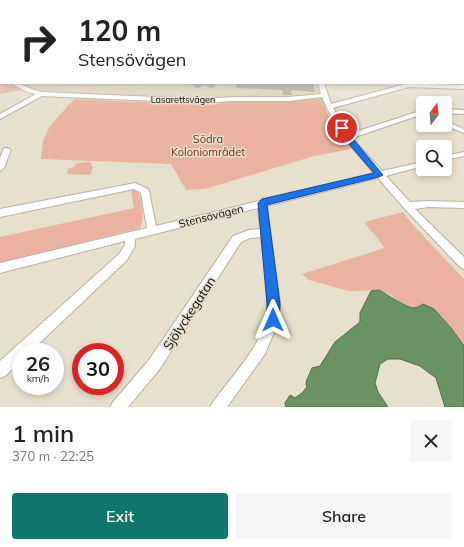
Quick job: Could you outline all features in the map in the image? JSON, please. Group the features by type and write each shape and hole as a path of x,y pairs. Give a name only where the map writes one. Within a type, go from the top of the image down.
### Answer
{"street":[{"name":"Lasarettsvägen","path":"16,84 29,91 41,94 202,101 233,99 289,99 325,95"},
{"path":"321,84 335,120 348,137 407,206 464,264"},
{"path":"329,107 409,85 464,85"},
{"path":"0,117 41,94"},
{"path":"452,111 464,112"},
{"path":"348,137 416,115"},
{"path":"452,126 464,131"},
{"path":"0,168 7,150"},
{"path":"452,157 464,154"},
{"name":"Stensövägen","path":"0,268 416,166"},
{"path":"0,213 135,186 145,191 152,231"},
{"path":"218,407 260,349 273,320 274,304 262,203"},
{"path":"407,206 428,204 464,205"},
{"name":"Sjölyckegatan","path":"118,407 154,366 238,239 249,234 266,233"},
{"path":"0,371 123,256 130,246 130,237"}],"shaded area":[{"path":"9,84 317,84 321,98 298,102 235,101 209,104 40,96"},
{"path":"379,290 411,308 416,308 423,304 434,309 451,328 464,346 464,407 445,407 436,378 420,366 400,359 388,359 380,364 375,383 378,392 388,407 286,407 285,403 290,395 295,398 307,387 306,382 312,368 320,366 335,342 360,322 360,313 371,291"}],"green space":[{"path":"0,84 13,84 23,90 0,94"},
{"name":"Södra Koloniområdet","path":"322,98 330,120 352,149 314,156 205,189 186,190 171,164 41,159 43,140 50,126 74,99 209,105 235,101 285,102"},
{"path":"90,162 93,168 90,175 67,174 68,169 74,167 77,163"},
{"path":"131,190 138,191 141,201 143,214 140,228 0,263 0,237 134,208"},
{"path":"403,212 412,224 464,279 464,346 451,328 434,309 408,308 391,295 379,290 349,291 309,280 302,274 385,248 364,222"}],"building":[{"path":"191,84 216,84 214,87 211,88 205,85 197,88"},
{"path":"237,84 313,84 315,92 293,90 291,91 292,95 283,95 282,90 236,88"}],"route":[{"path":"273,320 274,304 262,203 379,175 351,142 342,128"}]}
